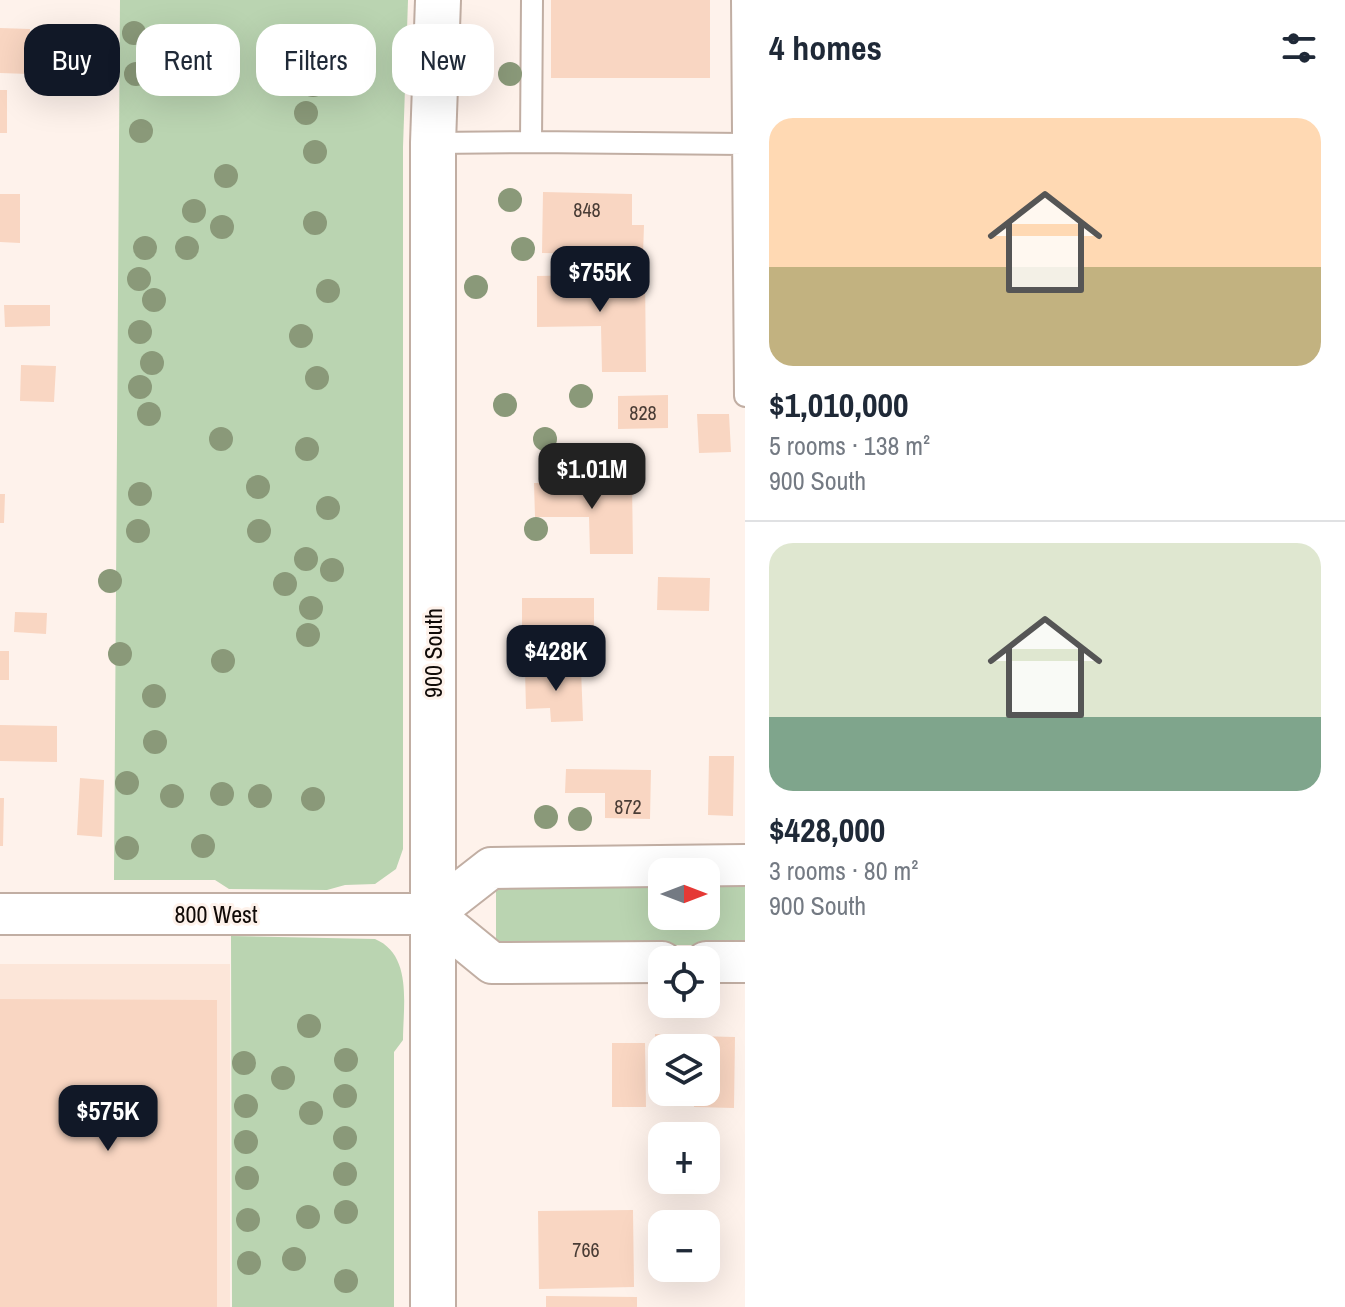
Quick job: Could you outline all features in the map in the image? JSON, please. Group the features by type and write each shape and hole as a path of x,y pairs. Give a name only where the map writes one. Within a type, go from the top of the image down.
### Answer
{"street":[{"name":"900 South","path":"433,1307 433,143 438,0"},
{"path":"648,962 492,963 432,914 491,868 745,865"},
{"name":"800 West","path":"0,914 432,914"},
{"path":"720,962 745,962"}],"lane":[{"path":"531,142 532,0"},
{"path":"742,0 745,396"},
{"path":"433,143 743,144"}],"shaded area":[{"path":"0,964 230,964 230,1307 0,1307"}],"green space":[{"path":"120,0 408,0 407,24 392,24 392,96 405,96 403,849 396,869 375,884 345,885 327,890 229,889 215,880 114,880"},
{"path":"496,878 648,878 648,930 720,930 720,878 745,878 745,945 496,945"},
{"path":"231,936 375,939 387,947 401,969 403,1040 394,1052 394,1307 232,1307"}],"building":[{"path":"551,0 710,0 710,78 551,78"},
{"path":"0,28 24,29 24,74 0,73"},
{"path":"0,90 7,90 7,133 0,133"},
{"path":"543,192 632,194 632,225 644,225 643,255 542,253"},
{"path":"0,194 20,194 20,243 0,242"},
{"path":"645,274 646,372 602,372 601,326 537,327 537,276"},
{"path":"4,305 50,305 50,326 5,327"},
{"path":"21,365 56,366 54,402 20,401"},
{"path":"668,395 668,428 618,429 618,396"},
{"path":"697,414 729,414 731,452 699,453"},
{"path":"632,482 633,554 590,554 589,517 535,517 534,483"},
{"path":"0,494 5,494 4,523 0,523"},
{"path":"658,577 710,578 709,611 657,610"},
{"path":"522,598 594,598 594,639 522,640"},
{"path":"15,612 47,613 46,634 14,632"},
{"path":"0,651 9,651 9,680 0,680"},
{"path":"581,669 583,721 551,722 550,708 526,709 525,670"},
{"path":"0,725 57,726 57,762 0,761"},
{"path":"709,756 734,756 733,816 708,815"},
{"path":"566,769 651,770 650,819 605,818 605,793 565,793"},
{"path":"80,778 104,780 102,837 77,835"},
{"path":"0,798 4,798 3,846 0,846"},
{"path":"0,999 217,1000 217,1307 0,1307"},
{"path":"720,1037 735,1037 734,1108 694,1107 720,1106"},
{"path":"612,1043 645,1043 646,1107 612,1107"},
{"path":"633,1210 634,1287 539,1289 538,1211"},
{"path":"546,1296 637,1297 637,1307 546,1307"}]}
